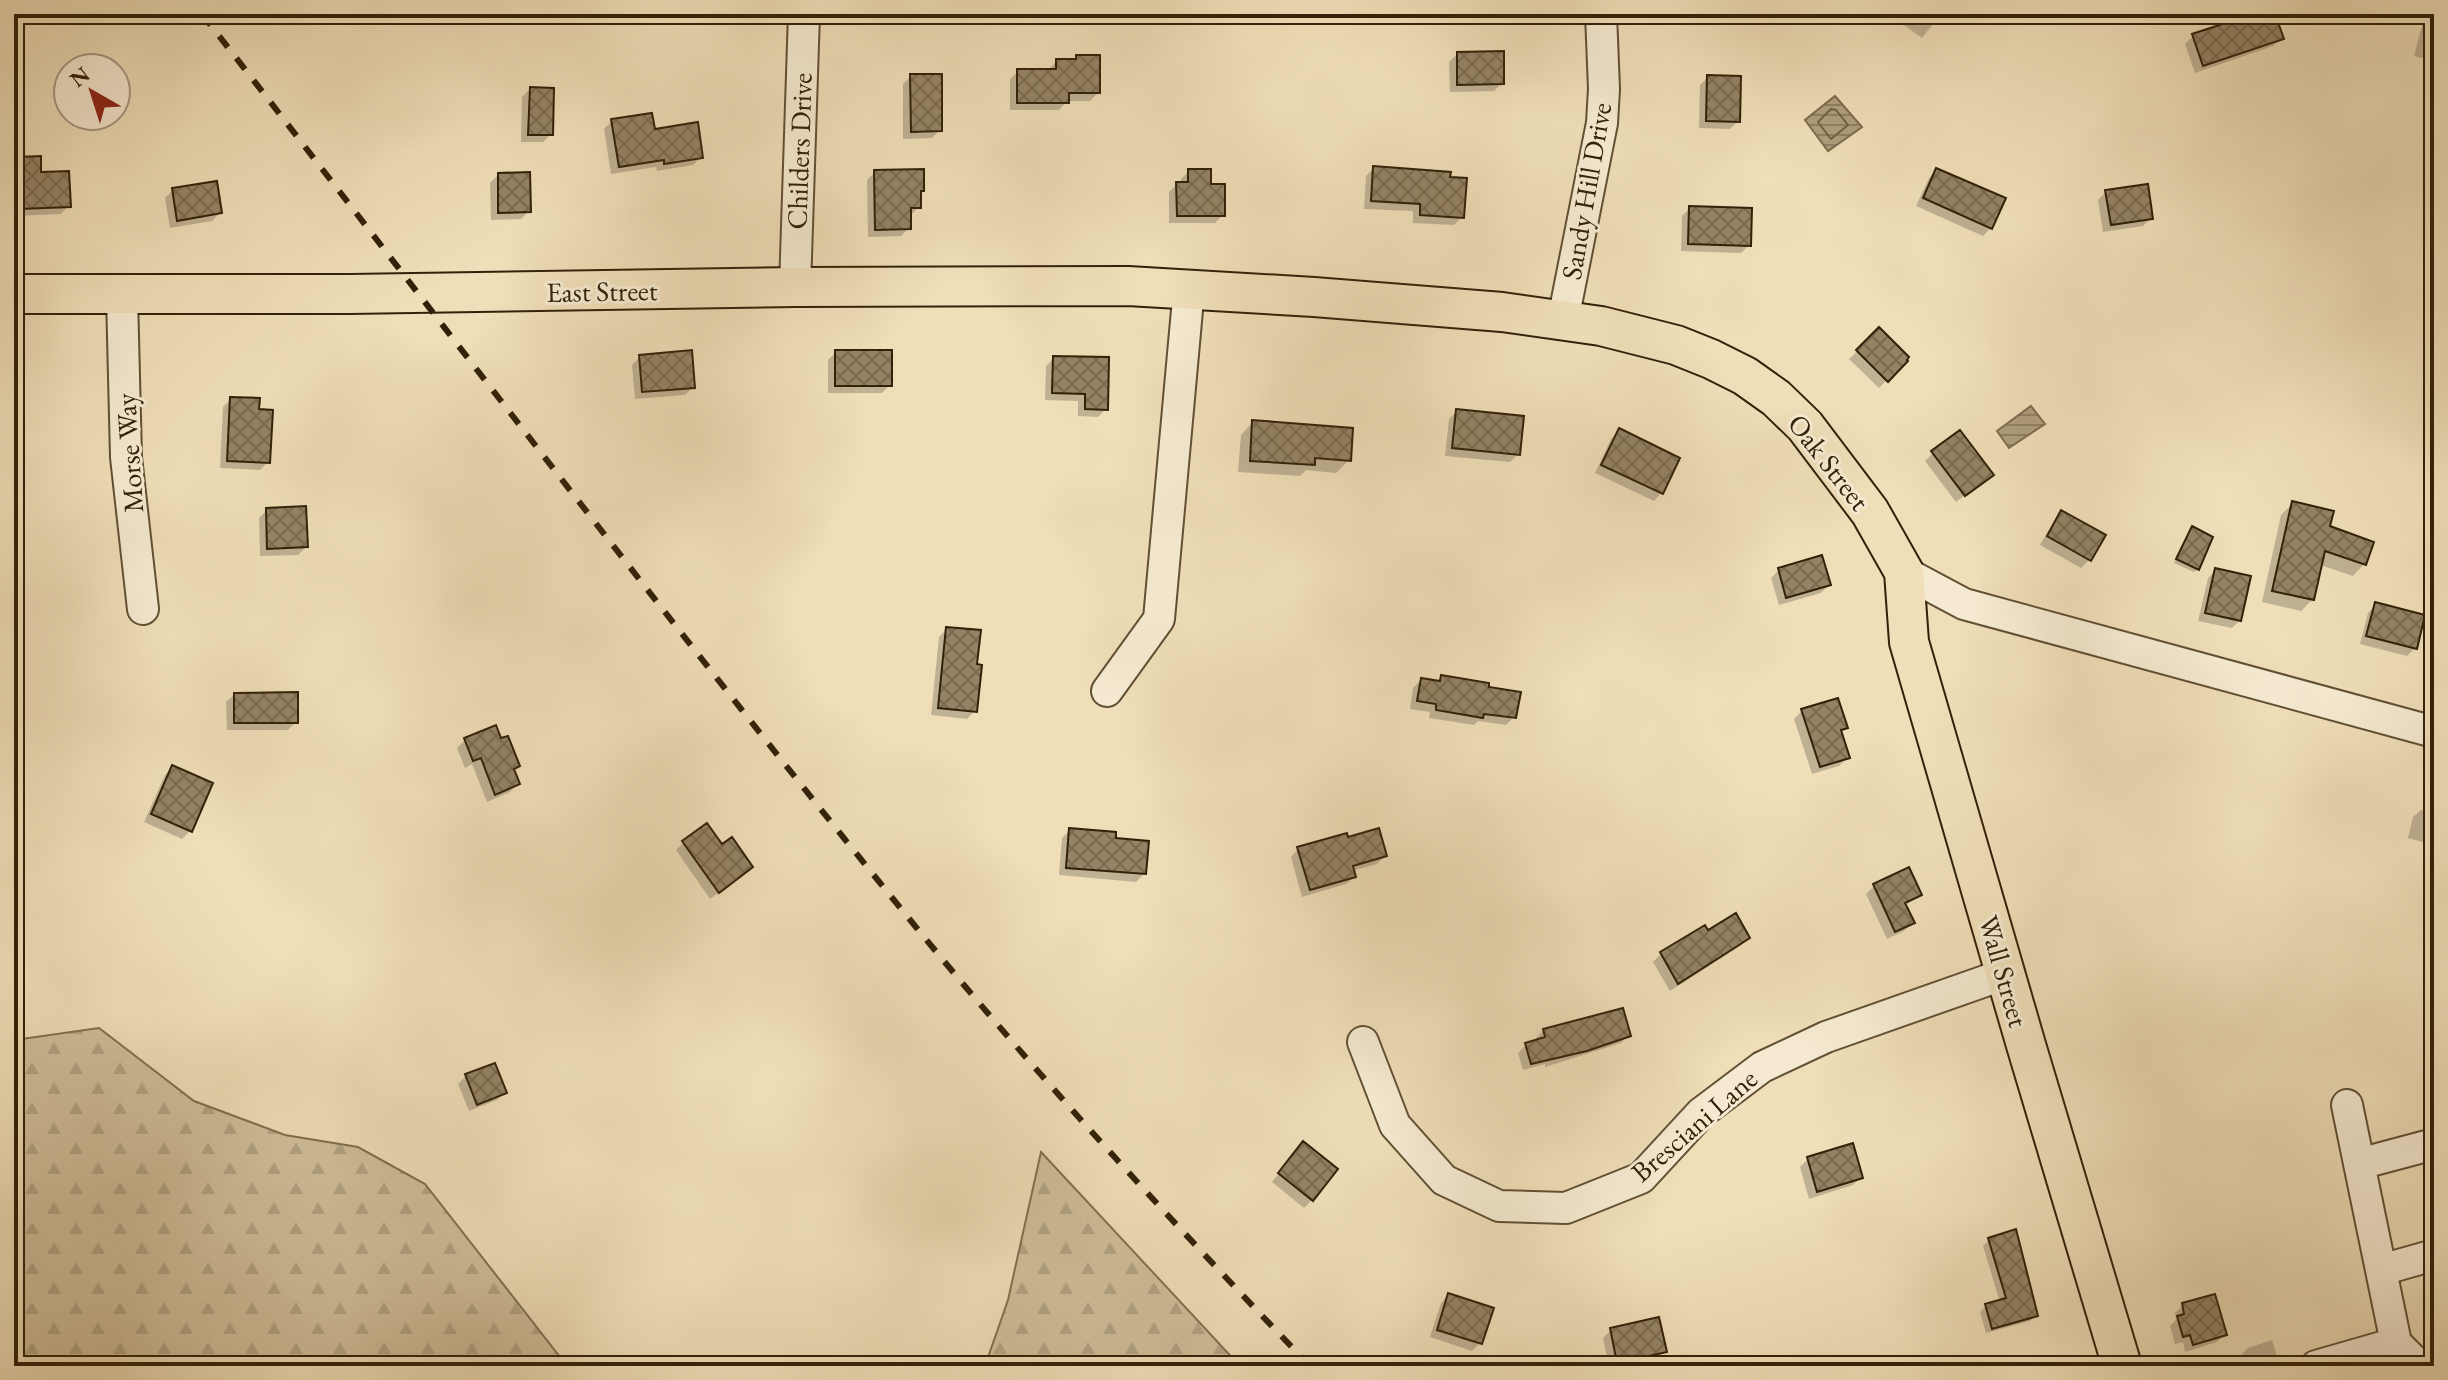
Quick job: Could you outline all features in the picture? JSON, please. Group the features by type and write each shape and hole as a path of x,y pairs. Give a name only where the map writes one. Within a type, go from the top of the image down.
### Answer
{"main road":[{"name":"East Street","path":"14,294 122,296 795,287 1189,288"},
{"name":"Oak Street","path":"1189,288 1502,312 1639,334 1676,345 1745,376 1776,398 1805,426 1870,512 1904,572"},
{"name":"Wall Street","path":"1904,572 1909,642 2122,1366"}],"street":[{"name":"Childers Drive","path":"795,287 804,14"},
{"name":"Sandy Hill Drive","path":"1563,320 1602,123 1601,14"},
{"path":"1107,691 1159,619 1185,359 1189,288"},
{"name":"Morse Way","path":"122,296 126,457 143,609"},
{"path":"1904,572 1964,604 2434,732"},
{"name":"Bresciani Lane","path":"1363,1042 1395,1125 1444,1180 1499,1206 1566,1208 1641,1178 1701,1113 1762,1067 1826,1037 2005,974"},
{"path":"2347,1105 2396,1343 2419,1366"},
{"path":"2359,1164 2434,1144"},
{"path":"2381,1270 2434,1255"},
{"path":"2316,1366 2396,1343"}],"green space":[{"path":"99,1028 194,1101 285,1135 358,1147 425,1184 567,1366 14,1366 14,1040"},
{"path":"1041,1152 1240,1366 985,1366 1008,1300"}],"water":[{"path":"1835,96 1862,127 1828,151 1805,120"},
{"path":"2031,406 2045,424 2009,448 1997,431"}],"building":[{"path":"2253,14 2275,14 2284,39 2203,66 2192,34"},
{"path":"1504,51 1504,84 1457,85 1457,52"},
{"path":"1076,55 1100,55 1100,93 1069,93 1069,103 1017,103 1017,69 1056,69 1056,59 1076,59"},
{"path":"910,74 942,74 942,131 911,132"},
{"path":"1707,75 1741,76 1740,122 1706,121"},
{"path":"530,87 554,88 553,135 528,135"},
{"path":"652,113 655,129 698,122 703,158 619,167 611,119"},
{"path":"41,156 41,172 69,171 71,207 19,209 17,157"},
{"path":"1373,166 1451,172 1450,177 1467,178 1464,218 1420,215 1420,204 1371,201"},
{"path":"1936,168 2006,198 1992,229 1923,198"},
{"path":"924,169 921,208 911,208 911,229 875,230 874,170"},
{"path":"1188,169 1211,169 1211,184 1225,184 1225,216 1177,216 1176,182 1188,182"},
{"path":"530,172 531,212 498,213 498,173"},
{"path":"217,181 222,213 177,221 172,188"},
{"path":"2148,184 2153,219 2111,225 2105,190"},
{"path":"1689,206 1752,208 1751,246 1688,244"},
{"path":"1879,327 1909,357 1888,382 1856,350"},
{"path":"692,350 695,388 642,392 639,355"},
{"path":"835,350 892,350 892,386 835,386"},
{"path":"1053,356 1109,357 1108,410 1085,409 1085,394 1052,393"},
{"path":"230,397 260,398 259,409 273,410 270,463 227,461"},
{"path":"1456,409 1524,416 1520,455 1452,448"},
{"path":"1252,420 1353,428 1351,461 1315,458 1315,465 1250,461"},
{"path":"1619,428 1680,458 1663,494 1601,465"},
{"path":"1960,430 1994,475 1965,496 1931,451"},
{"path":"2292,501 2334,511 2330,526 2374,542 2366,565 2325,551 2314,600 2272,591"},
{"path":"306,506 308,547 267,549 266,508"},
{"path":"2061,510 2106,535 2091,561 2047,536"},
{"path":"2192,526 2213,537 2199,570 2176,559"},
{"path":"1822,555 1831,585 1786,598 1778,568"},
{"path":"2215,568 2251,576 2241,621 2205,613"},
{"path":"2375,602 2425,615 2417,649 2366,636"},
{"path":"946,627 981,630 977,664 982,665 977,712 938,708"},
{"path":"1441,675 1521,692 1516,718 1484,714 1483,718 1436,710 1436,704 1417,701 1421,678 1440,681"},
{"path":"298,692 298,723 234,723 234,693"},
{"path":"1838,698 1848,728 1841,730 1850,758 1820,767 1801,709"},
{"path":"496,725 501,738 508,736 520,766 514,769 520,784 495,795 481,758 473,761 464,738"},
{"path":"172,765 213,783 192,832 151,814"},
{"path":"707,823 722,844 732,837 753,867 719,893 682,841"},
{"path":"1069,828 1116,832 1116,838 1149,841 1146,874 1066,868"},
{"path":"1379,828 1387,856 1353,866 1356,877 1310,890 1297,847"},
{"path":"1909,867 1922,895 1905,903 1915,923 1895,932 1873,884"},
{"path":"1736,913 1750,938 1678,984 1660,952 1705,925 1708,930"},
{"path":"1623,1008 1631,1036 1587,1051 1531,1064 1525,1043 1545,1037 1543,1029"},
{"path":"495,1063 507,1093 477,1105 465,1074"},
{"path":"1303,1141 1338,1169 1313,1201 1278,1173"},
{"path":"1853,1143 1863,1178 1817,1192 1807,1157"},
{"path":"2016,1229 2038,1316 1992,1329 1985,1304 2006,1298 1988,1238"},
{"path":"1448,1293 1494,1308 1482,1344 1437,1330"},
{"path":"2215,1294 2227,1335 2193,1345 2190,1335 2183,1337 2177,1316 2184,1314 2182,1303"},
{"path":"1659,1317 1667,1352 1617,1363 1610,1328"}],"railway":[{"path":"202,14 643,583 911,921 1106,1148 1310,1366"}]}
